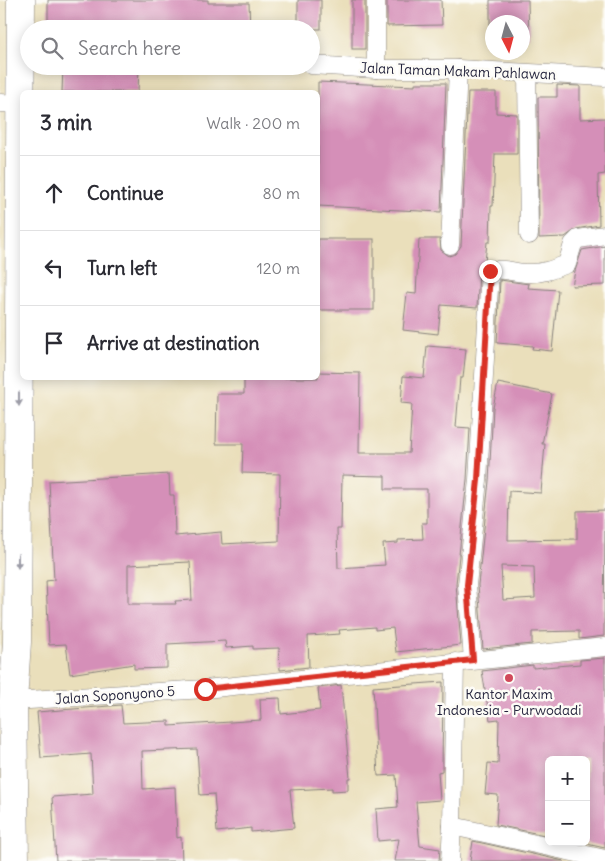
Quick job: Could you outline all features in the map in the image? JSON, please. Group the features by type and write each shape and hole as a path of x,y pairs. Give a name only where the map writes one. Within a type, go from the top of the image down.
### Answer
{"main road":[{"path":"21,0 22,20"},
{"path":"15,861 13,701 9,642 10,104 20,73"}],"street":[{"path":"376,0 376,68"},
{"name":"Jalan Taman Makam Pahlawan","path":"320,65 605,77"},
{"path":"450,245 458,70"},
{"path":"528,74 529,235"},
{"path":"473,660 467,585 478,480 490,271 496,269 541,273 554,269 567,264 573,244 578,239 605,235"},
{"name":"Jalan Soponyono 5","path":"13,701 205,689 605,647"},
{"path":"450,861 455,662"},
{"path":"452,826 605,859"}],"building":[{"path":"48,0 208,0 208,3 249,3 250,20 48,20"},
{"path":"298,0 321,0 321,29 320,20 298,20"},
{"path":"352,0 365,0 365,49 352,49"},
{"path":"387,0 441,0 442,25 387,26"},
{"path":"490,0 528,0 528,15 490,15"},
{"path":"63,75 139,75 138,90 62,90"},
{"path":"318,82 415,86 415,83 446,83 441,212 320,206 320,90 318,90"},
{"path":"557,85 580,86 580,119 605,118 605,174 598,175 599,225 576,229 565,237 539,238 538,97 557,97"},
{"path":"468,92 496,92 496,113 517,114 517,154 495,154 490,242 487,242 485,262 479,270 477,308 441,305 438,334 403,330 407,293 416,294 419,239 440,239 441,250 449,256 455,254 461,246"},
{"path":"320,239 374,239 374,310 320,310"},
{"path":"605,246 605,285 572,286 582,250"},
{"path":"500,280 529,284 528,288 558,290 552,351 532,349 533,346 497,343"},
{"path":"427,346 466,349 463,378 460,378 456,427 470,428 467,479 456,584 461,645 396,652 393,628 375,630 375,627 339,630 340,634 308,636 309,667 280,670 279,648 253,649 253,646 226,648 225,641 167,644 167,668 134,669 134,664 70,674 66,644 49,645 46,581 54,580 49,481 169,474 170,495 174,495 175,536 221,532 222,544 279,541 280,474 242,473 243,444 216,444 217,394 244,394 244,380 320,380 320,372 360,373 359,453 409,453 412,404 401,403 403,376 424,378","holes":["342,475 385,476 385,489 427,489 427,523 422,523 423,539 398,540 398,543 383,544 385,565 338,568 337,529 341,529","190,562 192,600 175,601 176,604 128,604 128,565"]},
{"path":"498,383 552,394 542,444 545,444 541,493 509,491 508,540 577,539 577,511 605,510 604,636 579,639 579,631 532,632 532,644 483,649 478,585 489,481 493,408","holes":["501,566 534,567 535,598 503,600"]},
{"path":"605,658 605,848 590,845 590,756 545,756 545,835 496,825 498,795 485,794 488,763 498,764 499,719 490,720 482,671 533,665 533,668 580,664 580,660"},
{"path":"443,682 442,771 438,772 440,800 416,802 420,846 440,849 439,861 395,861 399,839 378,841 376,809 398,807 396,775 378,776 373,687"},
{"path":"341,685 350,778 348,778 348,790 332,791 332,788 290,790 294,828 251,832 251,828 217,832 214,794 200,795 197,749 142,751 143,789 175,787 177,838 181,837 182,861 56,861 52,797 93,794 91,754 41,758 37,712 121,705 123,723 169,721 169,726 261,720 260,699 280,698 281,714 320,710 318,688"},
{"path":"473,841 564,861 470,861"}],"place":[{"name":"Kantor Maxim Indonesia - Purwodadi","path":"509,678"}],"route":[{"path":"205,689 473,660 467,585 478,480 490,271"}]}
